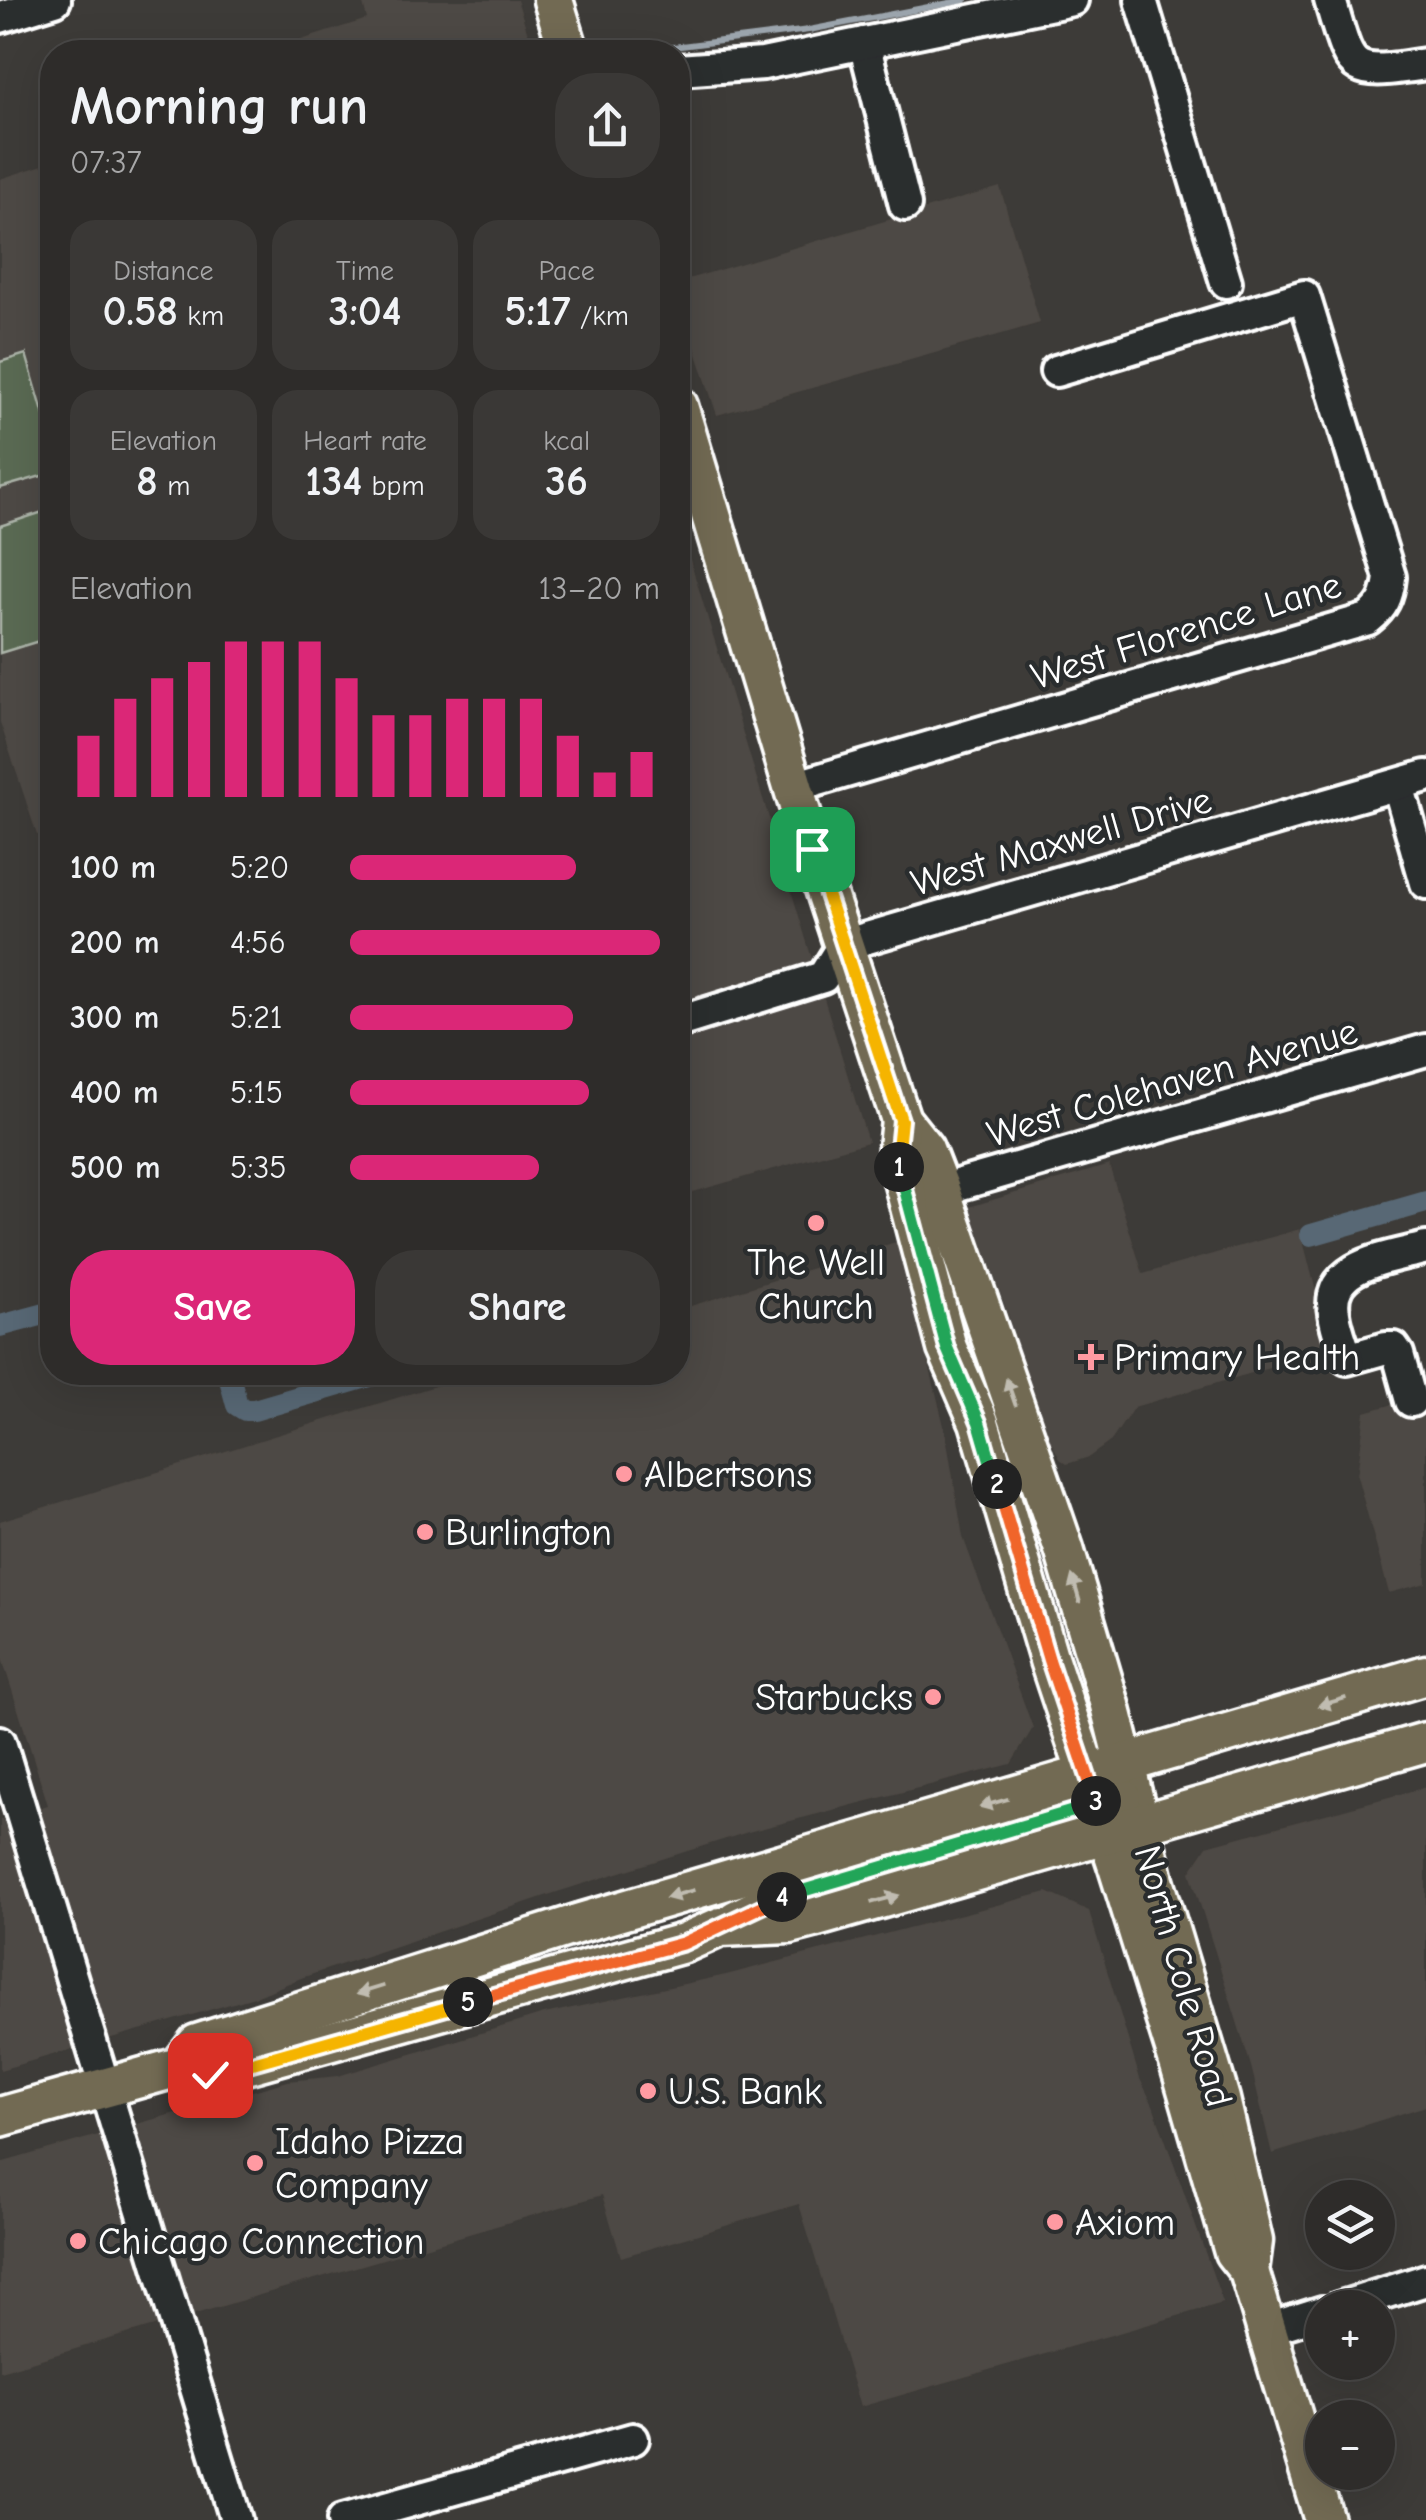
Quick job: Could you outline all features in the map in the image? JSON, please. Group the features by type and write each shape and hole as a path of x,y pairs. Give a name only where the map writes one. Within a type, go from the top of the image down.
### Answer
{"main road":[{"path":"553,0 565,40"},
{"name":"North Cole Road","path":"690,446 843,945 901,1120 924,1149 940,1190 1064,1549 1115,1801 1180,2065 1234,2252 1249,2272 1324,2520"},
{"name":"North Cole Road","path":"901,1120 897,1158 947,1348 979,1422 1049,1660 1115,1801"},
{"path":"0,2117 179,2067 210,2075 684,1943 720,1928 802,1921 1115,1801 1426,1675"},
{"path":"179,2067 197,2044 580,1924 1115,1801 1426,1718"},
{"path":"1115,1801 1426,1742"}],"street":[{"path":"0,17 55,0"},
{"path":"690,69 763,64 1072,0"},
{"path":"1141,0 1226,282"},
{"path":"1330,0 1347,56 1360,68 1377,71 1426,64"},
{"path":"864,43 905,205"},
{"name":"West Florence Lane","path":"794,788 1368,618 1382,608 1390,577 1304,296 1056,371"},
{"path":"1412,781 1426,883"},
{"name":"West Maxwell Drive","path":"843,945 1412,781"},
{"path":"690,1018 822,978 843,945"},
{"name":"West Colehaven Avenue","path":"940,1190 1426,1050"},
{"path":"1412,1401 1394,1348 1348,1359 1333,1311 1334,1294 1346,1273 1426,1248"},
{"path":"0,1742 236,2520"},
{"path":"1395,2290 1426,2280"},
{"path":"1268,2329 1305,2317"},
{"path":"343,2520 633,2440"}],"shaded area":[{"path":"362,0 517,0 530,40 301,40 367,19"},
{"path":"40,166 37,835 0,722 0,179"},
{"path":"1000,187 1040,323 717,415 690,333 690,278"},
{"path":"690,560 868,1142 690,1193"},
{"path":"1109,1165 1143,1274 1300,1229 1331,1350 1134,1407 1111,1441 1089,1457 1067,1464 1060,1459 1040,1420 969,1207"},
{"path":"899,1241 945,1430 963,1537 1033,1728 1011,1764 748,1832 554,1893 258,1996 0,2070 0,1820 48,1805 0,1652 0,1521 438,1385 690,1385 690,1306"},
{"path":"1426,1395 1426,1583 1389,1593 1357,1476 1365,1412"},
{"path":"1426,1787 1426,2106 1272,2154 1251,2066 1190,1872 1207,1846"},
{"path":"1047,1892 1089,1911 1140,2079 1153,2105 1223,2303 860,2407 799,2204 621,2257 602,2195 0,2371 0,2163 288,2081 338,2076 544,2014 726,1975"}],"green space":[{"path":"26,354 40,402 40,476 0,488 0,362"},
{"path":"40,513 40,641 0,653 0,526"}],"waterway":[{"path":"690,45 809,30 965,0"},
{"path":"1311,1235 1426,1202"},
{"path":"0,1326 40,1315"},
{"path":"232,1385 237,1405 245,1410 340,1385"}],"place":[{"name":"The Well Church","path":"816,1223"},
{"name":"Primary Health","path":"1091,1357"},
{"name":"Albertsons","path":"624,1474"},
{"name":"Burlington","path":"425,1532"},
{"name":"Starbucks","path":"933,1697"},
{"name":"U.S. Bank","path":"648,2091"},
{"name":"Idaho Pizza Company","path":"255,2163"},
{"name":"Axiom","path":"1055,2222"},
{"name":"Chicago Connection","path":"78,2241"}],"route":[{"path":"210,2075 684,1943 782,1896 1097,1804 1049,1660 979,1422 947,1348 897,1158 901,1120 812,849"}]}
